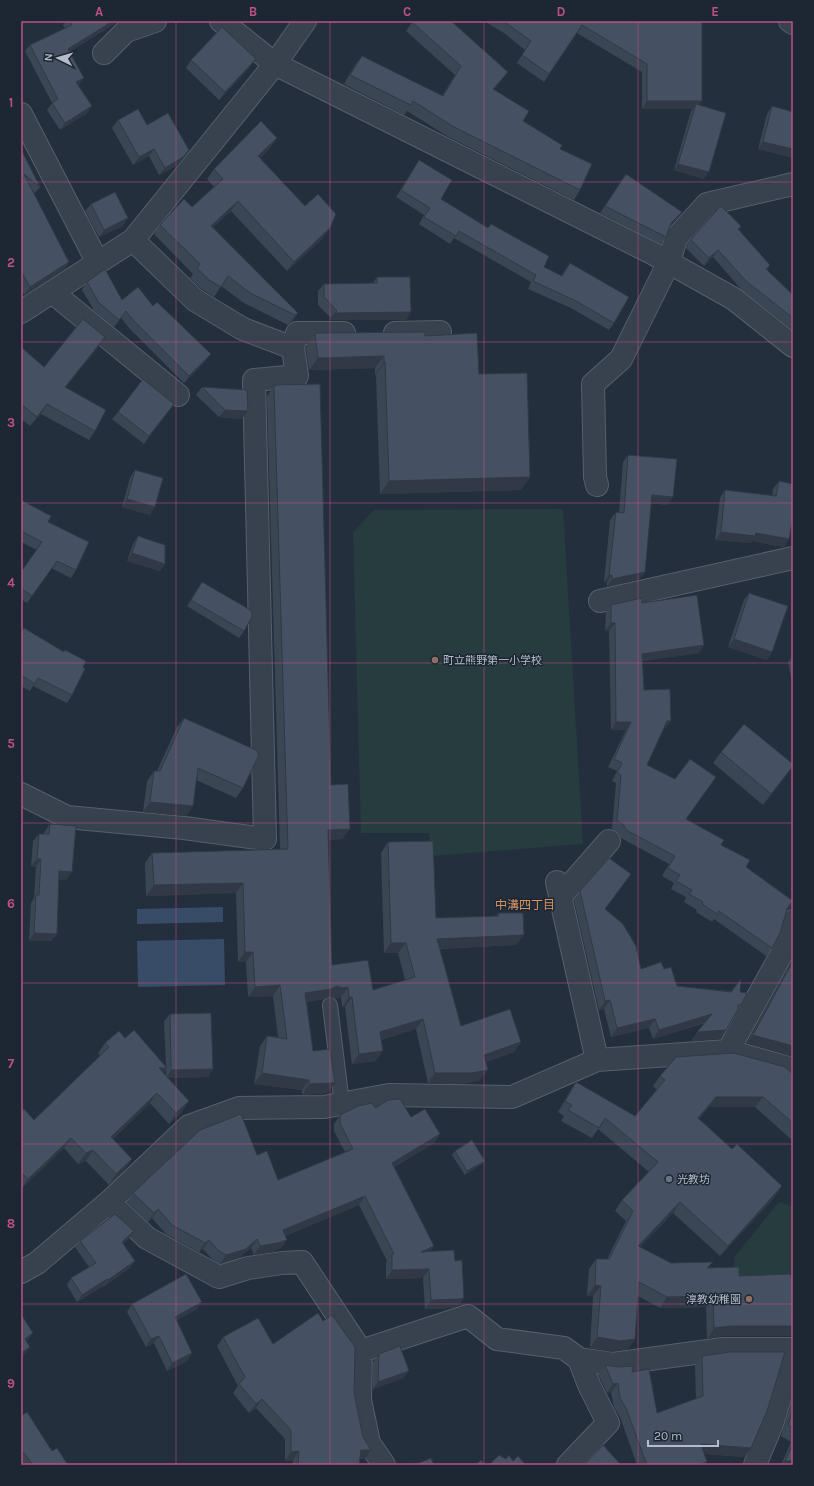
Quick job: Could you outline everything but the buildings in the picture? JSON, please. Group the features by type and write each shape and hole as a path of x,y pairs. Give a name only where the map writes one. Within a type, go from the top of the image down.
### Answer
{"street":[{"path":"104,53 126,30 155,21"},
{"path":"221,21 275,64 669,262 734,299 793,346"},
{"path":"21,312 133,240 275,64 305,21"},
{"path":"21,114 98,263"},
{"path":"597,486 595,477 593,384 621,359 669,262 676,238 707,204 793,184"},
{"path":"133,240 195,300 243,329 293,348"},
{"path":"52,292 178,395"},
{"path":"21,794 66,817 184,828 265,839 254,380 297,376 293,348 297,333 440,332"},
{"path":"600,601 793,558"},
{"path":"597,1060 558,890 609,841"},
{"path":"728,1051 786,946 793,921"},
{"path":"21,1272 37,1263 109,1202 189,1126 239,1108 324,1107 389,1095 512,1097 597,1060 728,1051 793,1069"},
{"path":"109,1202 147,1238 219,1277 248,1268 282,1262 302,1262 361,1351 360,1400 368,1443 384,1465"},
{"path":"361,1351 468,1316 497,1339 564,1348 579,1359 613,1364 723,1349 793,1349"},
{"path":"755,1465 772,1424 793,1357"},
{"path":"568,1465 608,1423 589,1385 579,1359"}],"lane":[{"path":"330,1005 342,1104"}],"green space":[{"path":"563,509 583,844 432,856 429,833 361,833 353,532 374,510"},
{"path":"779,1202 793,1207 793,1281 733,1276 735,1256"}],"water":[{"path":"223,907 223,922 137,924 137,909"},
{"path":"224,939 225,985 138,987 137,941"}],"place":[{"name":"町立熊野第一小学校","path":"435,660"},
{"name":"光教坊","path":"669,1179"},
{"name":"淳教幼稚園","path":"749,1299"}],"district":[{"name":"中溝四丁目","path":"525,905"}]}
